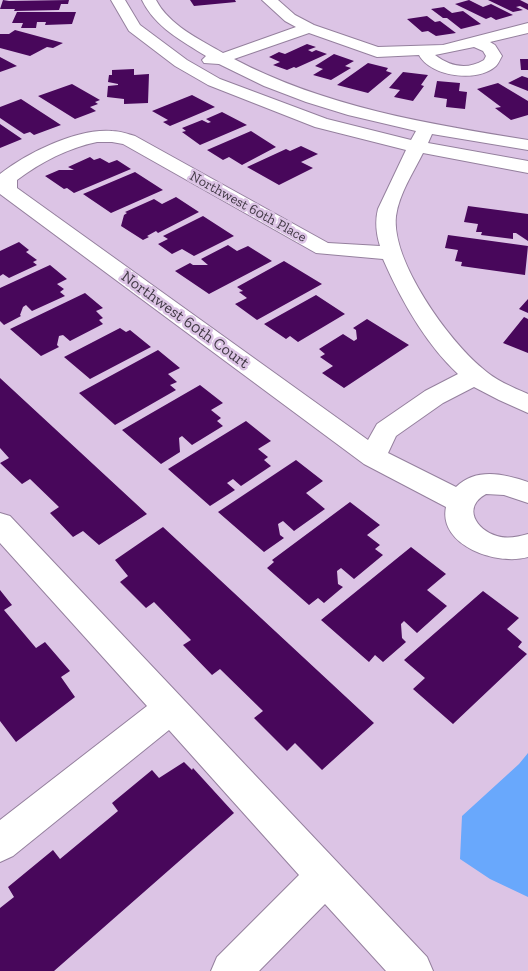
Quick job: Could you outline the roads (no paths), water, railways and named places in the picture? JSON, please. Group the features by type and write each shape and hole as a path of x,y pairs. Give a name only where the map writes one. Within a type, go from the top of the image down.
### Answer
{"street":[{"path":"118,0 134,28 181,63 214,82 321,123 417,148 528,167"},
{"path":"149,0 154,10 174,29 220,59 307,96 426,129 528,145"},
{"path":"269,0 290,18 309,28 360,48 378,52 443,50 528,28"},
{"path":"272,24 290,18"},
{"path":"181,63 220,59 309,28"},
{"path":"181,63 200,46 218,40"},
{"path":"427,51 427,56 431,61 457,70 480,70 496,65 500,61 501,56 498,52 485,44 475,41"},
{"path":"426,129 391,202 386,220 391,253 412,297 441,340 474,376 528,404"},
{"name":"Northwest 60th Court","path":"111,136 80,141 27,162 7,178 8,190 374,457 461,502"},
{"name":"Northwest 60th Place","path":"111,136 129,140 323,249 391,253"},
{"path":"374,457 386,430 434,396 474,376"},
{"path":"528,493 512,486 496,483 481,485 468,492 461,502 459,514 465,527 476,538 491,546 509,549 528,545"},
{"path":"0,524 413,971"},
{"path":"0,843 171,708"},
{"path":"231,971 325,876"}],"water":[{"path":"528,753 528,897 490,879 460,859 462,816 519,764"}]}
